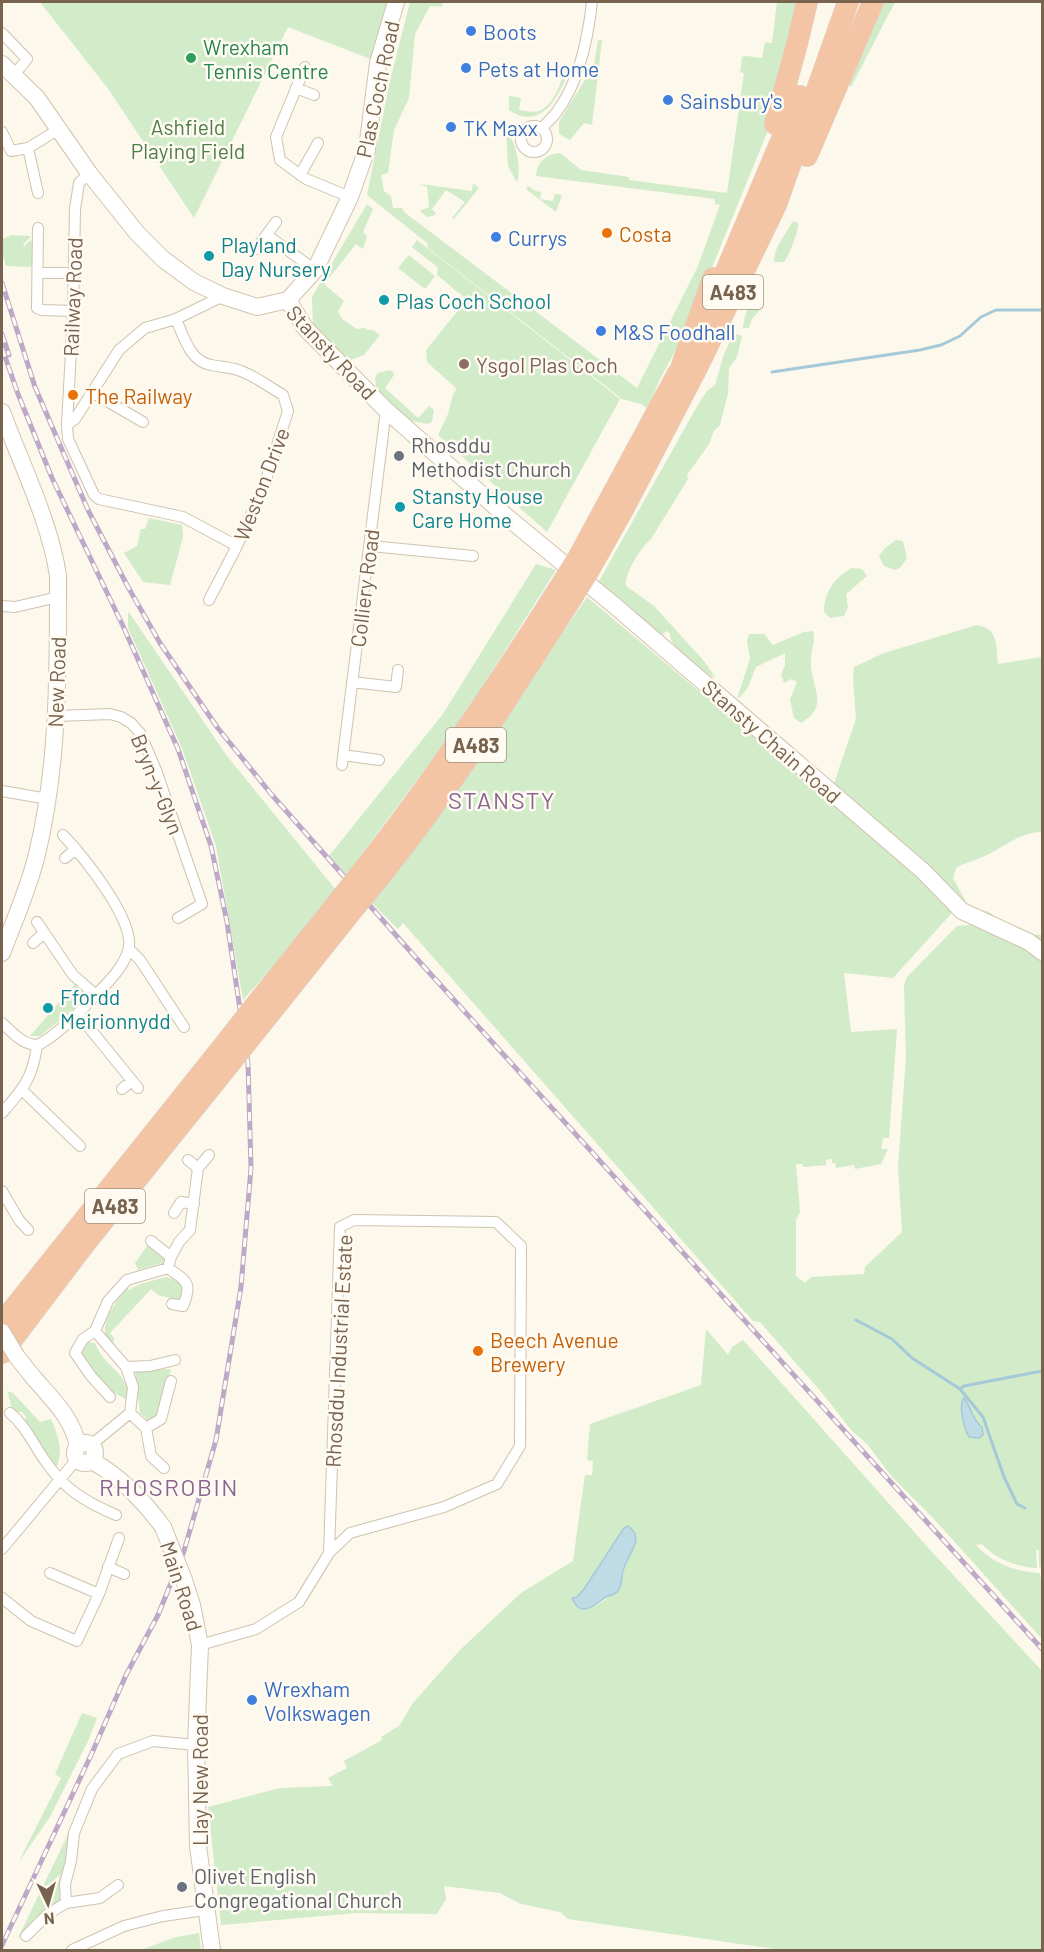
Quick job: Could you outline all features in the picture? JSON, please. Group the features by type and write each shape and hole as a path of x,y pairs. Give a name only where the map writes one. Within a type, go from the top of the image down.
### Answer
{"highway":[{"name":"A483","path":"685,375 715,273 754,183 782,105 807,2"},
{"name":"A483","path":"2,1353 87,1241 231,1062 253,1022 367,880 402,850 498,714 583,565 625,506 685,375 768,175 815,59 833,2"},
{"name":"A483","path":"685,375 776,205 848,2"},
{"name":"A483","path":"685,375 734,307 768,242 873,2"},
{"name":"A483","path":"2,1323 228,1040 253,1022"}],"main road":[{"name":"Plas Coch Road","path":"288,300 315,270 350,197 367,149 378,63 396,2"},
{"name":"Stansty Road","path":"8,70 37,98 89,172 137,233 163,260 194,282 223,296 257,307 288,300 305,328 386,410 507,517"},
{"name":"New Road","path":"2,412 56,561 58,597 56,716 48,799 37,855 2,953"},
{"name":"Stansty Chain Road","path":"507,517 615,606 923,871 962,911 1029,942 1042,952"},
{"path":"2,1332 17,1357 68,1418 84,1453"},
{"name":"Main Road","path":"84,1453 124,1484 163,1527 192,1605 200,1645"},
{"name":"Llay New Road","path":"200,1645 196,1745 198,1846 212,1950"}],"street":[{"path":"542,128 558,111 574,83 587,34 592,2"},
{"path":"2,33 27,59 8,70"},
{"path":"305,67 276,137 280,160 300,175 350,197"},
{"path":"296,88 314,95"},
{"path":"2,132 12,155 59,129"},
{"path":"300,175 318,143"},
{"path":"28,148 38,193"},
{"name":"Railway Road","path":"89,172 80,183 75,209 74,311 68,439 94,495 99,499 183,517 237,546"},
{"path":"256,249 276,222"},
{"path":"38,228 37,308 74,311"},
{"path":"267,235 315,270"},
{"path":"38,273 66,273"},
{"path":"67,425 75,419 119,350 145,328 176,319 223,296"},
{"name":"Weston Drive","path":"176,319 196,358 209,365 241,370 283,395 288,411 264,486 209,600"},
{"path":"93,393 143,422"},
{"name":"Colliery Road","path":"379,760 343,760 386,410"},
{"path":"371,546 473,556"},
{"path":"2,606 15,607 58,597"},
{"path":"352,682 396,687 398,670"},
{"name":"Bryn-y-Glyn","path":"56,716 110,714 122,717 140,733 180,854 202,904 178,918"},
{"path":"2,791 48,799"},
{"path":"2,1023 25,1042 37,1045 45,1042 96,995 118,970 129,949 130,938 123,917 90,866 63,835"},
{"path":"65,858 76,849"},
{"path":"37,922 73,975 96,995"},
{"path":"33,943 44,933"},
{"path":"129,949 140,960 184,1027"},
{"path":"78,1014 135,1085 122,1089"},
{"path":"2,1113 22,1090 34,1067 37,1045"},
{"path":"22,1090 67,1141 80,1146"},
{"path":"168,1268 179,1242 190,1230 198,1168 208,1155"},
{"path":"188,1160 198,1168"},
{"path":"2,1191 16,1224 28,1230"},
{"path":"174,1213 181,1202 194,1204"},
{"name":"Rhosddu Industrial Estate","path":"200,1645 256,1629 299,1602 329,1553 350,1533 444,1507 497,1484 520,1446 521,1246 496,1222 354,1220 340,1227 329,1553"},
{"path":"150,1241 171,1257"},
{"path":"168,1268 187,1282 188,1293 180,1307"},
{"path":"110,1397 71,1353 83,1339 95,1331 108,1301 127,1280 168,1268"},
{"path":"3,1542 84,1453 130,1413 132,1387 126,1367 95,1331"},
{"path":"126,1367 150,1366 175,1360"},
{"path":"146,1428 161,1419 171,1381"},
{"path":"130,1413 146,1428 151,1456 165,1468"},
{"path":"17,1416 48,1465 77,1496 97,1502 116,1515"},
{"path":"2,1598 31,1621 77,1641 99,1594 119,1538"},
{"path":"108,1568 124,1575"},
{"path":"50,1573 99,1594"},
{"path":"66,1903 65,1884 71,1861 74,1833 92,1789 118,1754 153,1741 196,1745"},
{"path":"26,1936 48,1914 66,1903 100,1898 118,1885"},
{"path":"72,1950 124,1926 163,1916 205,1910"}],"green space":[{"name":"Ashfield Playing Field","path":"40,2 388,2 373,60 288,27 194,218 109,90"},
{"path":"410,2 443,2 442,7 430,6 415,34 409,98 394,130 388,173 381,175 384,191 391,196 393,208 402,208 404,212 637,388 698,266 720,205 715,204 715,199 536,176 538,167 547,157 560,153 581,170 629,177 629,180 727,193 744,73 740,72 742,57 762,58 765,42 772,43 777,2 799,2 778,106 707,280 648,409 641,404 622,399 428,248 427,243 367,195 389,85"},
{"path":"881,2 895,2 851,87 847,83"},
{"path":"598,40 602,40 592,125 584,123 570,140 559,134 559,122 594,65"},
{"path":"564,66 571,67 549,107 531,117 521,116 509,110 509,96 521,98 519,110 534,112 543,109 558,90"},
{"path":"506,128 515,146 518,160 519,173 516,181 508,166"},
{"path":"473,183 479,188 454,219 452,218 465,202 446,190 432,209 436,213 433,216 427,217 420,211 429,207 427,187 420,184 472,191"},
{"path":"528,186 541,192 540,199 553,201 555,194 562,195 556,212 526,189"},
{"path":"367,204 373,209 363,232 367,237 363,249 356,244 325,283 344,301 338,311 342,319 357,329 373,330 380,335 364,355 350,360 313,328 312,297"},
{"path":"795,221 798,227 784,262 774,262 778,246 792,222"},
{"path":"12,235 31,236 23,245 24,247 29,241 34,240 33,265 30,267 6,266 2,252 2,239"},
{"path":"417,240 620,399 547,532 438,435 457,389 427,362 426,350 465,302 465,298 437,275 436,266 412,247"},
{"path":"409,255 435,276 425,289 398,268"},
{"path":"757,299 760,303 759,311 752,319 749,328 743,328 747,312"},
{"path":"734,333 742,336 737,357 729,368 728,393 720,425 687,475 688,479 651,539 634,561 626,581 626,586 654,606 704,661 716,678 681,654 667,631 662,635 598,583 700,401 715,385 724,354"},
{"path":"390,370 394,375 385,388 418,418 429,406 434,410 432,422 427,424 407,420 377,390 375,379 377,373"},
{"path":"149,518 182,525 183,537 170,585 143,582 124,553 137,546 141,529 145,529"},
{"path":"896,540 903,541 907,558 901,567 895,570 884,566 879,556"},
{"path":"536,564 556,570 458,725 346,875 329,856 443,714"},
{"path":"852,568 862,569 867,576 846,594 848,607 844,616 830,618 824,612 828,592 840,576"},
{"path":"587,597 952,904 951,914 893,978 844,973 851,1032 897,1029 889,1138 883,1138 881,1149 888,1149 881,1164 855,1169 854,1165 836,1168 832,1159 826,1160 826,1165 804,1167 802,1164 796,1164 800,1212 796,1220 796,1276 805,1283 811,1277 864,1274 865,1267 902,1232 898,1166 906,1057 904,986 906,978 957,926 969,925 970,918 978,912 988,911 1003,924 1020,934 1042,935 1042,1567 1039,1567 1039,1550 1036,1550 1037,1568 1007,1561 993,1554 982,1544 976,1545 997,1562 1022,1571 1040,1573 1042,1577 1042,1639 934,1519 893,1478 867,1444 851,1430 760,1322 753,1321 403,923 398,929 372,903 482,751"},
{"path":"128,611 227,756 336,890 287,951 243,1000 216,846 182,748 128,628"},
{"path":"977,625 993,634 998,664 1042,657 1042,832 1025,835 990,854 956,868 953,878 967,904 833,786 856,719 854,667 884,653"},
{"path":"813,631 811,669 817,702 810,716 801,723 794,718 790,699 797,682 791,679 784,683 781,675 785,665 785,653 756,667 747,689 737,699 750,659 747,641 749,634 764,634 773,645 804,632"},
{"path":"75,984 85,991 79,1003 40,1036 30,1036"},
{"path":"147,1246 152,1246 165,1259 165,1262 138,1270 135,1263"},
{"path":"166,1277 175,1278 184,1288 181,1298 177,1300 158,1295 151,1289 110,1333 115,1340 109,1345 106,1338 106,1323 112,1308 127,1288 129,1290 140,1284"},
{"path":"706,1329 728,1355 732,1347 743,1340 1042,1671 1042,1950 782,1950 568,1919 560,1912 521,1904 500,1893 444,1886 446,1899 437,1914 357,1913 221,1925 208,1807 280,1788 333,1786 328,1778 347,1768 344,1761 382,1740 381,1737 400,1725 412,1704 460,1650 521,1593 573,1561 585,1475 592,1475 593,1461 587,1460 590,1424 701,1385","holes":["624,1528 635,1535 634,1547 625,1565 620,1585 612,1595 600,1603 583,1609 577,1597"]},
{"path":"88,1342 95,1343 104,1358 121,1376 128,1391 128,1400 110,1391 80,1354"},
{"path":"171,1369 160,1413 150,1422 147,1421 140,1413 135,1371"},
{"path":"7,1391 13,1393 40,1422 51,1419 60,1450 56,1468 24,1421 26,1417 22,1412 13,1412"},
{"path":"82,1713 97,1718 88,1741 50,1817 18,1863 61,1778 55,1774"},
{"path":"75,1820 61,1901 34,1919 18,1938"},
{"path":"199,1933 201,1950 141,1950 176,1937"}],"water":[{"path":"964,1398 976,1421 982,1427 983,1435 979,1438 969,1437 965,1428 962,1417"},
{"path":"628,1526 636,1536 636,1541 624,1568 618,1591 593,1606 580,1608 572,1598 577,1597 584,1589 624,1528"}],"waterway":[{"path":"772,372 920,350 941,345 960,336 981,317 996,310 1042,310"},
{"path":"856,1320 892,1339 912,1358 960,1389 983,1417 1004,1477 1017,1504 1025,1508"},
{"path":"960,1389 964,1386 1042,1371"}],"railway":[{"path":"2,283 35,387 88,510 160,643 217,727 272,795 417,959 1042,1649"},
{"path":"2,334 9,355"},
{"path":"2,348 52,478 123,626 178,749 211,846 227,922 248,1063 251,1168 241,1287 216,1440 184,1551 158,1615 126,1675 2,1945"}],"place":[{"name":"Boots","path":"471,31"},
{"name":"Wrexham Tennis Centre","path":"191,58"},
{"name":"Pets at Home","path":"466,68"},
{"name":"Sainsbury's","path":"668,100"},
{"name":"TK Maxx","path":"451,127"},
{"name":"Costa","path":"607,233"},
{"name":"Currys","path":"496,237"},
{"name":"Playland Day Nursery","path":"209,256"},
{"name":"Plas Coch School","path":"384,300"},
{"name":"M&S Foodhall","path":"601,331"},
{"name":"Ysgol Plas Coch","path":"464,364"},
{"name":"The Railway","path":"73,395"},
{"name":"Rhosddu Methodist Church","path":"399,456"},
{"name":"Stansty House Care Home","path":"400,507"},
{"name":"Ffordd Meirionnydd","path":"48,1008"},
{"name":"Beech Avenue Brewery","path":"478,1351"},
{"name":"Wrexham Volkswagen","path":"252,1700"},
{"name":"Olivet English Congregational Church","path":"182,1887"}],"district":[{"name":"STANSTY","path":"502,799"},
{"name":"RHOSROBIN","path":"169,1486"}]}
